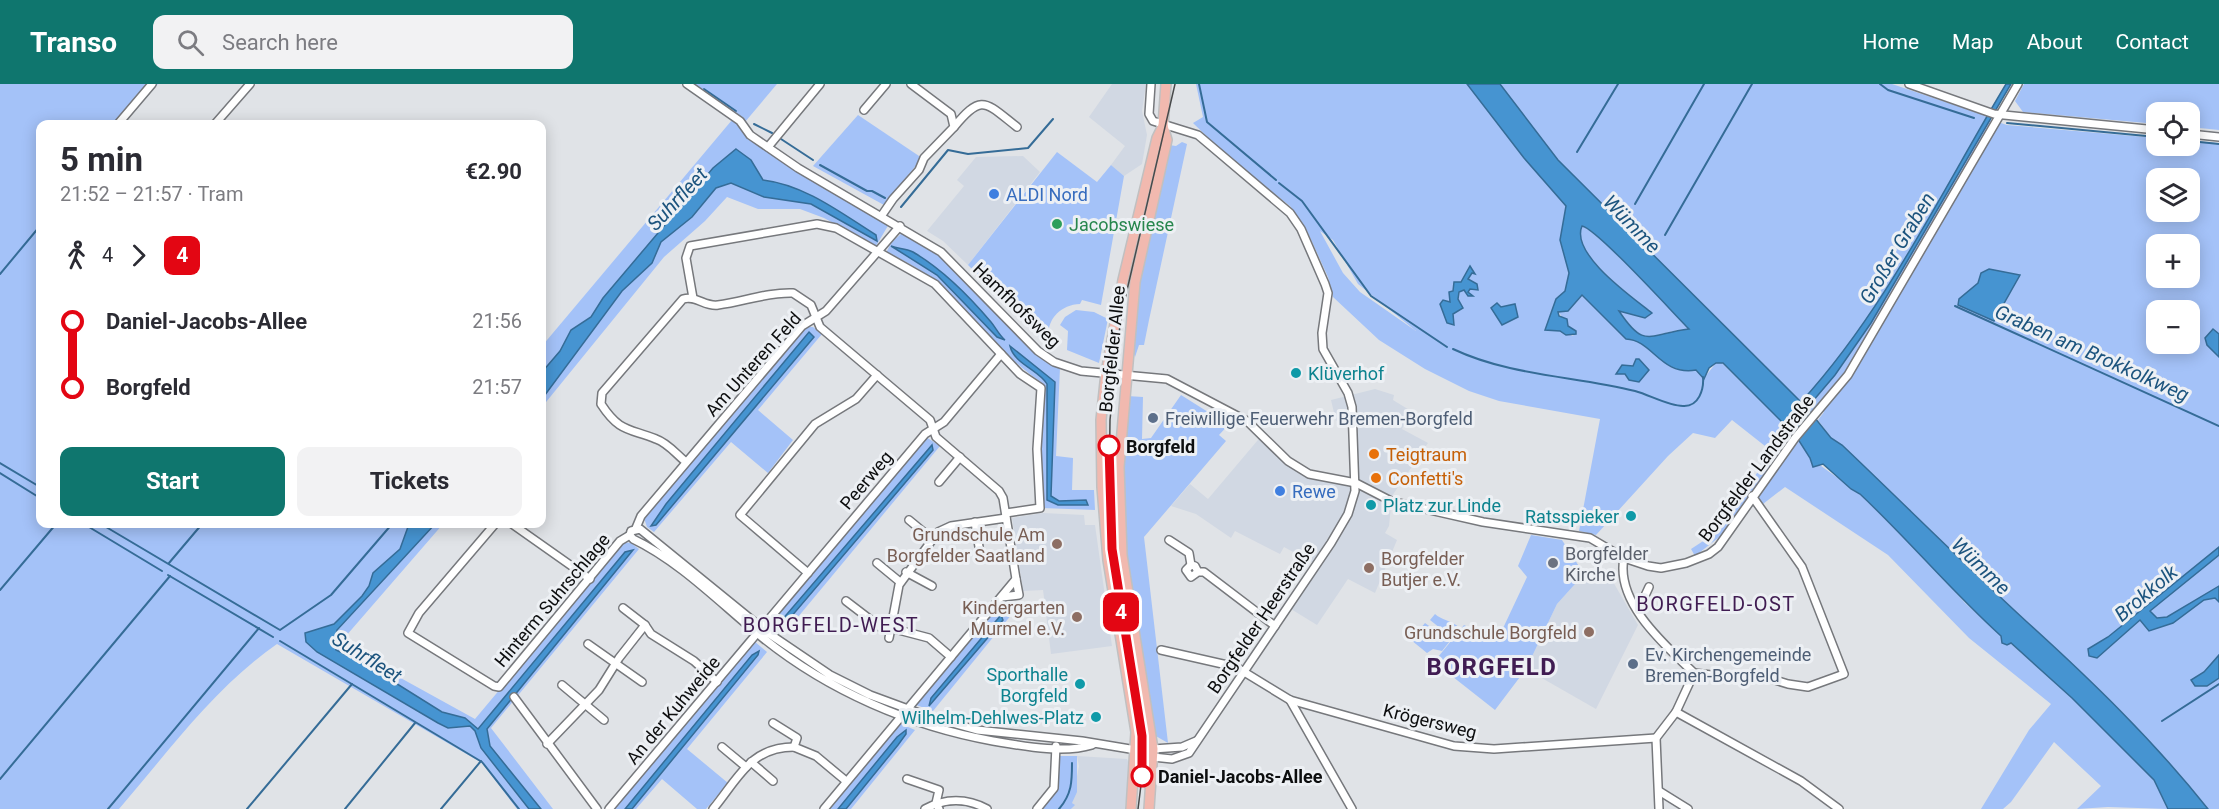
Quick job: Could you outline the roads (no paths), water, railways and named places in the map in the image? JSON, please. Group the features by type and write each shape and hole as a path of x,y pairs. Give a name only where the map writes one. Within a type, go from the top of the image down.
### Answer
{"main road":[{"name":"Borgfelder Allee","path":"1153,753 1122,555 1119,467 1125,374 1135,282 1167,140 1163,126 1166,84"},
{"name":"Borgfelder Allee","path":"1136,750 1134,710 1104,523 1101,448 1106,373 1124,280 1157,138 1163,126"},
{"path":"1131,809 1136,750 1153,753 1149,809"}],"street":[{"path":"121,120 152,84"},
{"path":"218,120 250,84"},
{"name":"Hamfhofsweg","path":"687,84 740,121 750,135 798,168 882,215 941,252 1046,357 1069,368 1167,379 1247,421 1288,461 1309,474 1356,483"},
{"path":"768,147 820,84"},
{"path":"864,110 886,84"},
{"path":"911,84 951,114 954,127"},
{"path":"1151,84 1149,114 1153,121 1163,126"},
{"path":"1908,84 1994,114 2146,129"},
{"name":"Borgfelder Landstraße","path":"1356,483 1391,501 1412,506 1483,522 1590,538 1624,558 1661,568 1709,555 1718,547 1795,438 1848,375 1957,187 1994,114 2018,84"},
{"path":"882,215 919,170 924,158 972,105 979,104 996,110 1017,127"},
{"name":"Borgfelder Heerstraße","path":"1153,753 1172,759 1182,757 1189,753 1199,740 1349,514 1356,483 1352,407 1348,393 1323,349 1322,333 1328,293 1300,229 1290,213 1198,135 1187,130 1163,126"},
{"path":"2200,135 2219,137"},
{"path":"693,298 686,258 690,246 826,224 935,284 1020,374 1041,388 1037,449 1040,508 951,526 938,532 900,582 889,638"},
{"name":"Am Unteren Feld","path":"636,528 641,516 802,326 826,311 900,226"},
{"path":"687,462 662,442 633,433 616,422 600,399 602,393 679,302 693,298 706,306 793,292 811,305 820,327 930,420 936,437 999,491 1006,515 1018,595 1002,597"},
{"name":"Peerweg","path":"759,631 925,434 944,422 1001,354"},
{"path":"808,573 740,515 815,424 856,399 877,375"},
{"path":"939,482 960,457"},
{"path":"1624,558 1623,575 1635,605 1650,631 1694,673 1728,678 1762,676 1808,687 1844,674 1802,567 1752,496"},
{"path":"909,520 932,539"},
{"path":"975,522 980,553"},
{"name":"Hinterm Suhrschlage","path":"492,528 420,613 408,633 499,687 620,542 630,535"},
{"path":"518,528 590,579"},
{"path":"759,631 636,528 630,535 826,681 905,713 977,730 1056,744 1136,750"},
{"path":"1169,540 1189,553 1191,565 1198,572 1204,572 1275,626"},
{"path":"877,563 900,582"},
{"path":"906,572 932,586"},
{"path":"824,809 1016,579"},
{"path":"1635,605 1643,600 1649,587"},
{"path":"846,601 880,627 929,638 951,657"},
{"path":"623,608 645,625 651,634 686,656 717,682"},
{"path":"547,744 583,704 599,690 615,663 645,625"},
{"name":"An der Kuhweide","path":"609,809 759,631"},
{"path":"588,644 642,682"},
{"name":"Krögersweg","path":"1161,650 1228,664 1245,671 1290,700 1437,741 1475,748 1494,750 1656,738"},
{"path":"1659,809 1656,738 1676,712 1694,673"},
{"path":"562,685 604,720"},
{"path":"514,697 597,809"},
{"path":"1290,700 1352,809"},
{"path":"1676,712 1807,785 1839,809"},
{"path":"773,723 796,738 794,747"},
{"path":"1153,753 1182,747 1199,740"},
{"path":"1037,809 1054,788 1056,744"},
{"path":"722,747 773,781"},
{"path":"715,808 748,764 771,749 794,747 816,756 846,781"},
{"path":"907,779 939,790 938,806"},
{"path":"1659,791 1688,809"},
{"path":"925,809 965,801 987,809"}],"waterway":[{"path":"1199,84 1207,122 1276,180"},
{"path":"1577,152 1618,84"},
{"name":"Wümme","path":"1635,204 1704,84"},
{"name":"Wümme","path":"1665,235 1752,84"},
{"path":"1880,84 1888,90 1974,118"},
{"path":"704,89 736,111"},
{"path":"901,207 948,150 968,154 1028,148 1053,119"},
{"path":"2007,123 2146,136"},
{"path":"754,124 772,133"},
{"path":"781,139 813,160"},
{"path":"2200,142 2219,144"},
{"path":"820,165 867,191 872,191 885,198"},
{"path":"1279,183 1302,201 1371,296 1447,347"},
{"path":"0,274 36,231"},
{"name":"Graben am Brokkolkweg","path":"1955,306 2219,426"},
{"path":"1453,349 1497,365 1635,391 1677,406 1688,406 1697,400 1703,387 1703,377"},
{"path":"0,463 36,485"},
{"path":"0,473 36,496"},
{"path":"0,590 53,528"},
{"path":"91,528 162,571"},
{"path":"108,528 280,630 331,595 389,528"},
{"path":"169,563 199,528"},
{"path":"168,575 273,637"},
{"path":"0,779 170,576"},
{"path":"108,809 259,628"},
{"path":"280,641 482,762 519,809"},
{"path":"247,809 352,684"},
{"path":"2162,721 2219,684"},
{"path":"345,809 415,723"},
{"path":"441,809 481,761"},
{"path":"1059,809 1067,798 1072,776 1072,763"}],"tram line":[{"path":"1138,809 1142,777 1142,736 1112,549 1109,496 1110,420 1121,316 1175,84"},
{"name":"4","path":"1109,446 1108,496 1112,549 1142,736 1142,776"}],"place":[{"name":"ALDI Nord","path":"994,194"},
{"name":"Jacobswiese","path":"1057,224"},
{"name":"Klüverhof","path":"1296,373"},
{"name":"Freiwillige Feuerwehr Bremen-Borgfeld","path":"1153,418"},
{"name":"Borgfeld","path":"1109,446"},
{"name":"Teigtraum","path":"1374,454"},
{"name":"Confetti's","path":"1376,478"},
{"name":"Rewe","path":"1280,491"},
{"name":"Platz zur Linde","path":"1371,505"},
{"name":"Ratsspieker","path":"1631,516"},
{"name":"Grundschule Am Borgfelder Saatland","path":"1057,544"},
{"name":"Borgfelder Kirche","path":"1553,563"},
{"name":"Borgfelder Butjer e.V.","path":"1369,568"},
{"name":"Kindergarten Murmel e.V.","path":"1077,617"},
{"name":"Grundschule Borgfeld","path":"1589,632"},
{"name":"Ev. Kirchengemeinde Bremen-Borgfeld","path":"1633,664"},
{"name":"Sporthalle Borgfeld","path":"1080,684"},
{"name":"Wilhelm-Dehlwes-Platz","path":"1096,717"},
{"name":"Daniel-Jacobs-Allee","path":"1142,776"}],"district":[{"name":"BORGFELD-OST","path":"1716,604"},
{"name":"BORGFELD-WEST","path":"831,625"},
{"name":"BORGFELD","path":"1492,667"}],"water label":[{"name":"Suhrfleet","path":"677,199"},
{"name":"Großer Graben","path":"1897,248"},
{"name":"Brokkolk","path":"2146,593"},
{"name":"Suhrfleet","path":"367,657"}]}
